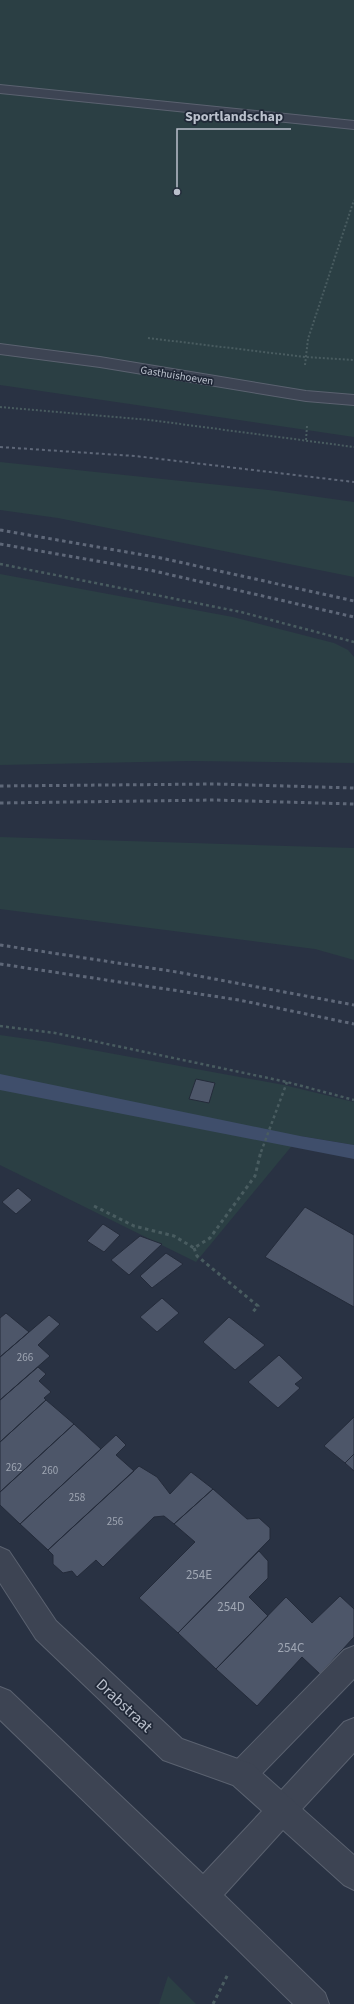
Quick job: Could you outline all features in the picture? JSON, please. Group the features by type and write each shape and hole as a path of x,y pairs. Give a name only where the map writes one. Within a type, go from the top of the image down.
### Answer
{"street":[{"path":"0,89 354,125"},
{"name":"Gasthuishoeven","path":"0,349 100,362 306,396 354,400"},
{"name":"Drabstraat","path":"0,1560 46,1630 173,1750 242,1774 354,1875"},
{"path":"242,1774 354,1659"},
{"path":"0,1701 246,1936 314,2004"},
{"path":"203,1896 354,1732"}],"path":[{"path":"308,339 354,200"},
{"path":"196,344 305,357 354,360"},
{"path":"0,407 150,420 354,447"},
{"path":"0,564 241,612 354,642"},
{"path":"0,1026 55,1033 287,1082 354,1100"},
{"path":"194,1248 210,1238 255,1176 262,1142 271,1125 287,1082"},
{"path":"94,1206 134,1226 174,1236 194,1248 197,1256 258,1306 251,1314"}],"green space":[{"path":"0,0 354,0 354,437 0,385"},
{"path":"0,462 269,490 354,502 354,577 58,518 0,510"},
{"path":"0,574 233,617 334,643 348,650 354,657 354,763 189,761 0,765"},
{"path":"0,837 354,848 354,960 315,949 0,909"},
{"path":"0,1035 49,1042 284,1085 354,1102 354,1145 300,1136 196,1262 0,1165"},
{"path":"168,1976 196,2004 159,2004"}],"water":[{"path":"0,1074 300,1136 354,1145 354,1159 0,1090"}],"building":[{"path":"196,1079 215,1083 209,1103 189,1099"},
{"path":"18,1188 32,1200 16,1214 2,1202"},
{"path":"305,1207 354,1235 354,1307 265,1257"},
{"path":"103,1224 120,1235 104,1252 87,1241"},
{"path":"140,1236 162,1244 129,1275 111,1260"},
{"path":"166,1253 183,1264 152,1288 140,1276"},
{"path":"162,1298 179,1313 157,1332 140,1317"},
{"path":"6,1313 29,1332 0,1357 0,1318"},
{"path":"49,1315 60,1324 38,1345 50,1356 0,1400 0,1357"},
{"path":"229,1317 265,1345 235,1370 203,1342"},
{"path":"279,1355 303,1378 295,1384 300,1388 278,1408 248,1382"},
{"path":"38,1367 46,1374 39,1381 51,1392 44,1398 46,1400 0,1442 0,1400"},
{"path":"46,1400 74,1424 0,1492 0,1442"},
{"path":"354,1417 354,1454 345,1463 324,1446"},
{"path":"74,1424 101,1449 20,1524 0,1505 0,1492"},
{"path":"116,1435 126,1445 116,1455 134,1471 48,1550 20,1524"},
{"path":"354,1454 354,1471 345,1463"},
{"path":"139,1466 157,1477 170,1494 191,1472 213,1489 174,1524 164,1516 154,1517 103,1567 96,1560 77,1577 72,1571 63,1573 53,1564 53,1555 48,1550"},
{"path":"213,1489 247,1519 259,1518 270,1528 270,1539 178,1633 139,1598 195,1542 174,1524"},
{"path":"259,1551 268,1561 268,1578 249,1597 268,1616 216,1669 178,1633"},
{"path":"340,1596 354,1609 354,1637 320,1674 302,1657 257,1706 216,1669 286,1597 312,1623"}],"railway":[{"path":"0,447 135,456 354,482"},
{"path":"0,530 161,558 354,601"},
{"path":"0,544 154,571 354,617"},
{"path":"0,786 215,784 354,788"},
{"path":"0,803 214,800 354,804"},
{"path":"0,945 177,972 354,1005"},
{"path":"0,964 239,1000 354,1024"}],"place":[{"name":"Sportlandschap","path":"177,192"}]}
